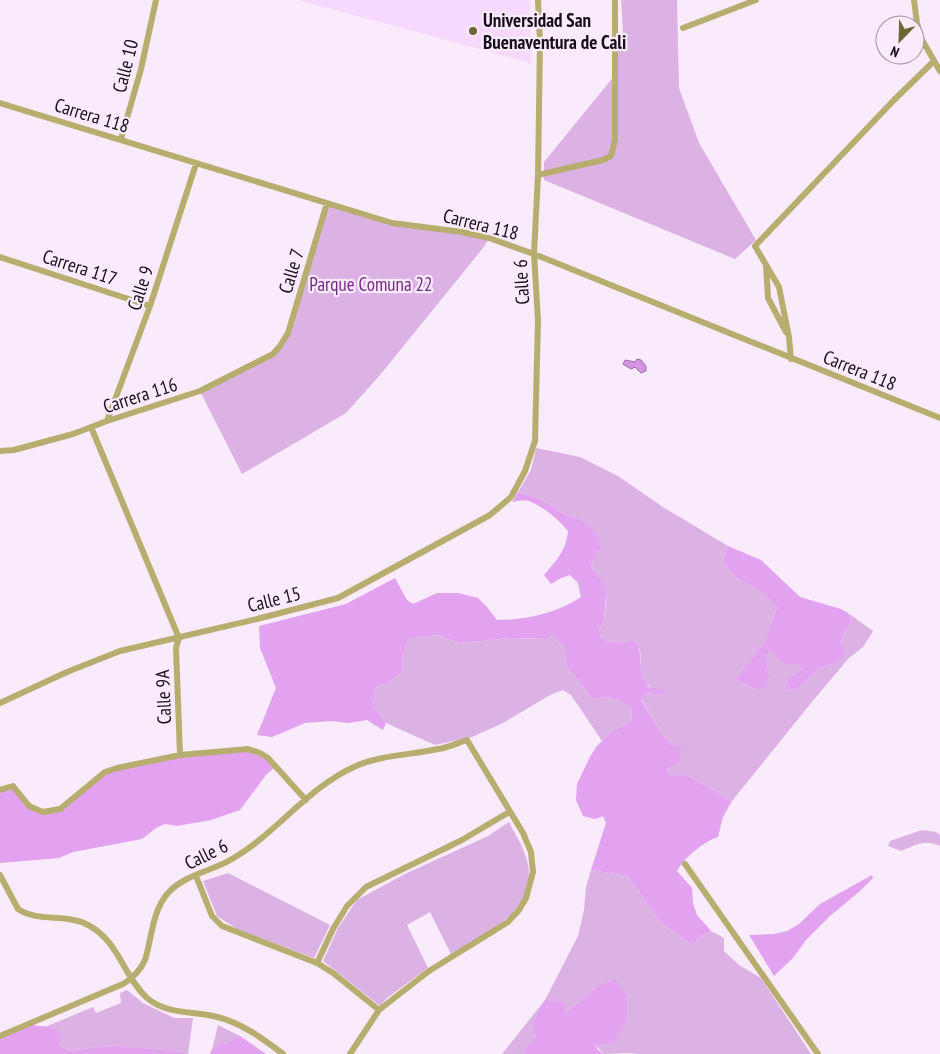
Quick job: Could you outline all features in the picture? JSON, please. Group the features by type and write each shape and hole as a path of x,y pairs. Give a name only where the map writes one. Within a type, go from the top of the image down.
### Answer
{"street":[{"name":"Calle 10","path":"121,139 141,68 156,0"},
{"name":"Calle 6","path":"525,471 535,441 536,412 538,320 534,254 538,175 540,42 538,0"},
{"path":"538,175 603,160 611,156 615,140 615,0"},
{"path":"683,28 756,0"},
{"path":"914,0 921,38 940,71"},
{"path":"791,358 789,337 779,287 755,246 894,100 934,61"},
{"name":"Carrera 118","path":"0,103 392,223 462,232 489,238 534,254 940,418"},
{"name":"Calle 9","path":"107,421 150,306 196,164"},
{"name":"Calle 7","path":"280,346 288,333 327,203"},
{"name":"Carrera 117","path":"0,258 150,306"},
{"path":"766,263 768,298 789,337"},
{"name":"Carrera 116","path":"0,451 14,450 91,427 200,391 273,354 280,346"},
{"path":"91,427 179,638"},
{"name":"Calle 15","path":"0,703 67,672 120,652 338,598 490,515 511,497 525,471"},
{"name":"Calle 9A","path":"179,638 176,648 180,755"},
{"name":"Calle 6","path":"0,1036 131,979 141,968 145,960 158,908 162,900 174,887 231,860 259,841 329,780 357,765 395,755 439,749 467,740 509,812"},
{"path":"0,790 13,786 29,806 43,812 60,808 105,772 117,768 180,755 248,749 268,758 306,800"},
{"path":"317,963 333,929 347,906 366,887 462,840 509,812 523,833 531,852 533,872 526,898 519,910 508,922 429,971 379,1010 350,1054"},
{"path":"685,864 818,1054"},
{"path":"0,875 18,909 23,912 37,916 70,918 98,930 116,950 131,979 148,999 169,1009 213,1016 241,1026 283,1054"},
{"path":"196,876 212,916 222,926 317,963 333,972 379,1010"}],"shaded area":[{"name":"Universidad San Buenaventura de Cali","path":"298,0 530,0 531,63"},
{"path":"637,359 641,360 646,366 646,371 641,373 635,367 631,369 623,364 625,360 635,362"},
{"path":"518,492 541,499 566,515 577,517 593,530 602,546 591,567 602,580 607,591 604,622 599,629 600,635 611,643 632,640 639,645 642,676 649,687 665,690 663,695 646,693 641,700 660,731 672,745 682,746 679,763 667,768 670,774 689,776 732,801 723,817 718,837 706,842 695,851 677,871 692,888 693,903 697,915 711,931 699,938 693,945 661,923 627,876 591,870 606,823 603,816 595,819 583,816 576,800 577,784 596,747 611,732 631,721 632,709 614,698 593,699 567,667 564,648 553,635 548,639 511,638 460,643 437,635 408,639 402,660 403,670 391,681 375,688 373,706 386,723 383,730 367,720 348,723 332,721 305,723 272,737 257,735 276,688 260,648 259,626 346,604 395,578 407,600 413,604 437,593 458,593 478,598 497,620 519,619 552,611 581,597 578,583 570,575 551,584 544,575 563,550 568,531 560,522 535,504 529,501 512,502"},
{"path":"728,546 761,560 800,597 841,609 848,613 852,623 844,633 841,643 846,652 838,662 820,668 798,688 784,691 788,679 802,669 797,664 784,664 771,650 766,656 769,675 766,686 757,691 735,680 764,643 777,607 764,593 737,578 722,562"},
{"path":"248,749 276,766 266,775 240,810 211,820 177,826 165,824 156,828 142,839 73,852 59,858 0,863 0,790 13,786 29,806 43,812 60,808 105,772 180,755"},
{"path":"872,875 873,878 830,916 806,940 793,958 774,976 749,935 774,934 787,931 799,924 820,904"},
{"path":"615,980 627,996 627,1020 613,1043 595,1045 604,1054 522,1054 536,1034 533,1024 545,1000 565,1003 565,1013 598,986"},
{"path":"32,1025 50,1027 61,1032 59,1045 71,1051 95,1047 123,1046 184,1052 183,1054 0,1054 0,1039"},
{"path":"240,1036 266,1054 210,1054 211,1050"}],"green space":[{"path":"621,0 677,0 679,88 699,143 756,240 735,259 544,180 544,162 615,75 614,46 624,45"},
{"name":"Parque Comuna 22","path":"327,203 392,223 489,238 483,248 380,375 346,413 242,474 200,391 273,354 285,339"},
{"path":"536,448 580,457 618,476 663,507 728,546 722,562 737,578 765,593 777,607 764,643 736,680 757,691 769,675 766,656 771,649 802,669 788,679 784,691 798,688 820,668 837,662 844,633 852,623 848,613 873,631 863,647 849,658 732,801 689,776 670,774 667,767 682,747 672,745 660,731 641,699 646,693 663,695 647,684 644,679 639,645 632,640 611,643 600,635 599,629 604,622 607,591 602,580 591,567 602,546 577,517 566,515 541,499 518,492 531,470"},
{"path":"437,635 460,643 511,638 548,639 553,635 564,648 567,667 593,699 609,698 623,702 632,708 631,721 611,732 602,741 571,695 563,690 550,695 503,723 472,737 435,745 386,723 373,706 375,688 391,681 403,670 402,660 408,639"},
{"path":"509,822 525,855 529,876 526,890 520,903 501,924 451,954 430,912 407,925 428,968 387,998 380,1006 323,961 338,928 357,900 405,874 488,836"},
{"path":"922,830 936,832 940,835 940,846 924,843 901,851 888,846 890,841"},
{"path":"591,870 627,876 661,923 693,945 699,938 711,931 724,938 724,951 739,965 761,978 811,1054 604,1054 595,1045 599,1044 598,986 536,1034 522,1054 502,1054 545,1000 578,936 584,910 586,887"},
{"path":"228,873 330,925 314,958 237,929 217,916 203,881"},
{"path":"127,990 143,1003 174,1018 193,1018 188,1054 123,1046 95,1047 71,1051 59,1045 50,1027 45,1027 93,1007 96,1013 121,1003 120,993"},
{"path":"218,1025 240,1036 212,1050"}],"place":[{"name":"Universidad San Buenaventura de Cali","path":"473,31"}]}
